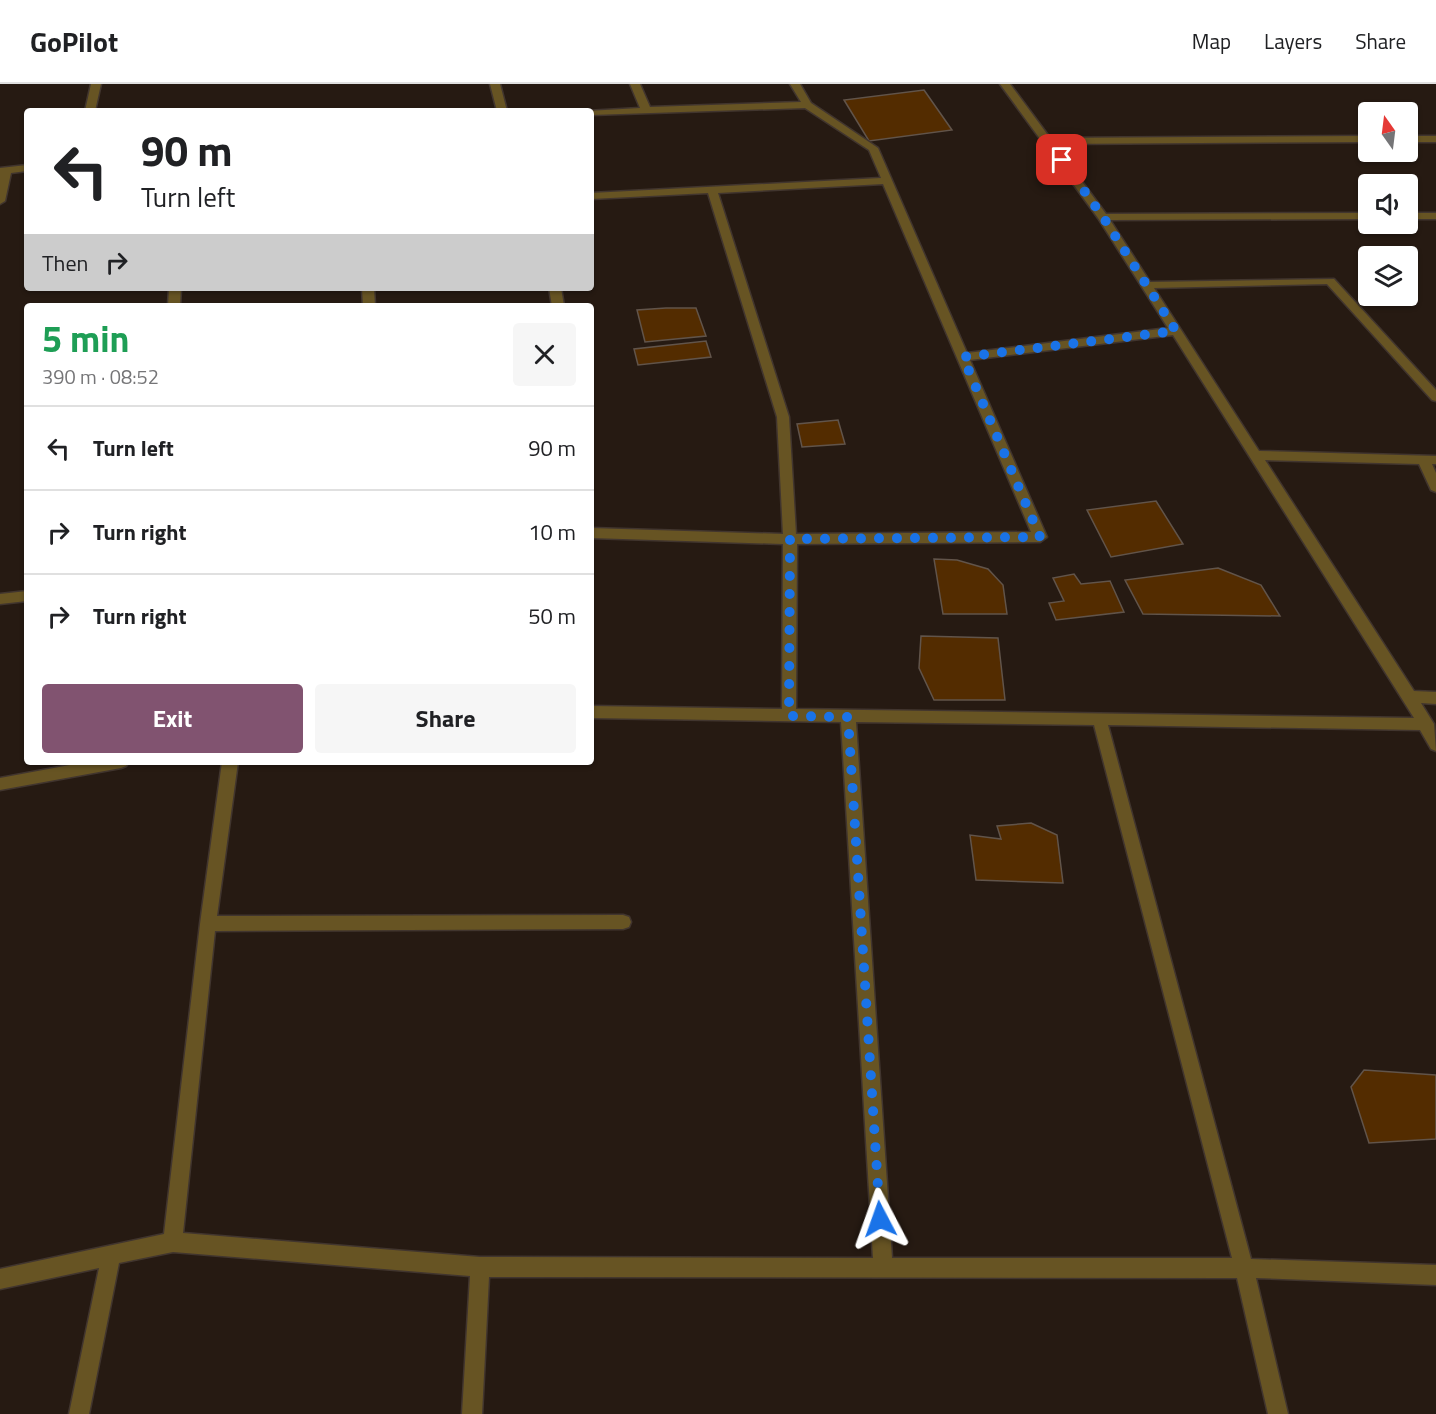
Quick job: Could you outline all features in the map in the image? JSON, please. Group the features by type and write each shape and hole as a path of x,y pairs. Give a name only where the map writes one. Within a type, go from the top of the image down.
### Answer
{"street":[{"path":"91,108 96,84"},
{"path":"495,84 501,108"},
{"path":"635,84 646,110"},
{"path":"594,533 790,539 1040,537 873,148 807,105 795,84"},
{"path":"1005,84 1103,217 1410,697 1427,724 1436,745"},
{"path":"594,112 807,105"},
{"path":"1418,139 1436,139"},
{"path":"1048,141 1358,140"},
{"path":"0,201 4,170 24,168"},
{"path":"594,196 887,181"},
{"path":"712,191 783,417 790,539 789,716"},
{"path":"1103,217 1358,216"},
{"path":"1418,216 1436,216"},
{"path":"1147,285 1330,281 1436,398"},
{"path":"963,357 1176,331"},
{"path":"1255,455 1430,460 1436,487"},
{"path":"0,599 24,596"},
{"path":"1410,697 1436,698"},
{"path":"594,712 1427,724"},
{"path":"848,717 883,1267"},
{"path":"1099,718 1244,1268 1278,1414"},
{"path":"0,784 104,765"},
{"path":"173,1242 208,924 230,765"},
{"path":"208,924 623,922"},
{"path":"0,1279 173,1242 480,1267 1244,1268 1436,1275"},
{"path":"79,1414 111,1255"},
{"path":"472,1414 480,1267"}],"building":[{"path":"924,90 952,130 869,141 844,100"},
{"path":"696,308 706,336 645,342 637,310"},
{"path":"706,341 711,357 638,365 634,349"},
{"path":"838,420 845,444 802,447 797,424"},
{"path":"1156,501 1183,544 1111,557 1087,510"},
{"path":"934,559 957,560 988,569 1003,585 1007,614 943,614"},
{"path":"1218,568 1261,585 1280,616 1143,614 1125,580"},
{"path":"1074,574 1081,584 1110,581 1124,612 1056,620 1049,603 1064,601 1053,578"},
{"path":"921,636 998,638 1005,700 934,700 919,668"},
{"path":"1031,823 1057,835 1063,883 976,880 970,835 1001,839 997,826"},
{"path":"1364,1070 1436,1075 1436,1139 1369,1143 1351,1087"}],"route":[{"path":"880,1219 848,717 789,716 790,539 1040,537 963,357 1176,331 1103,217 1062,160"}]}
